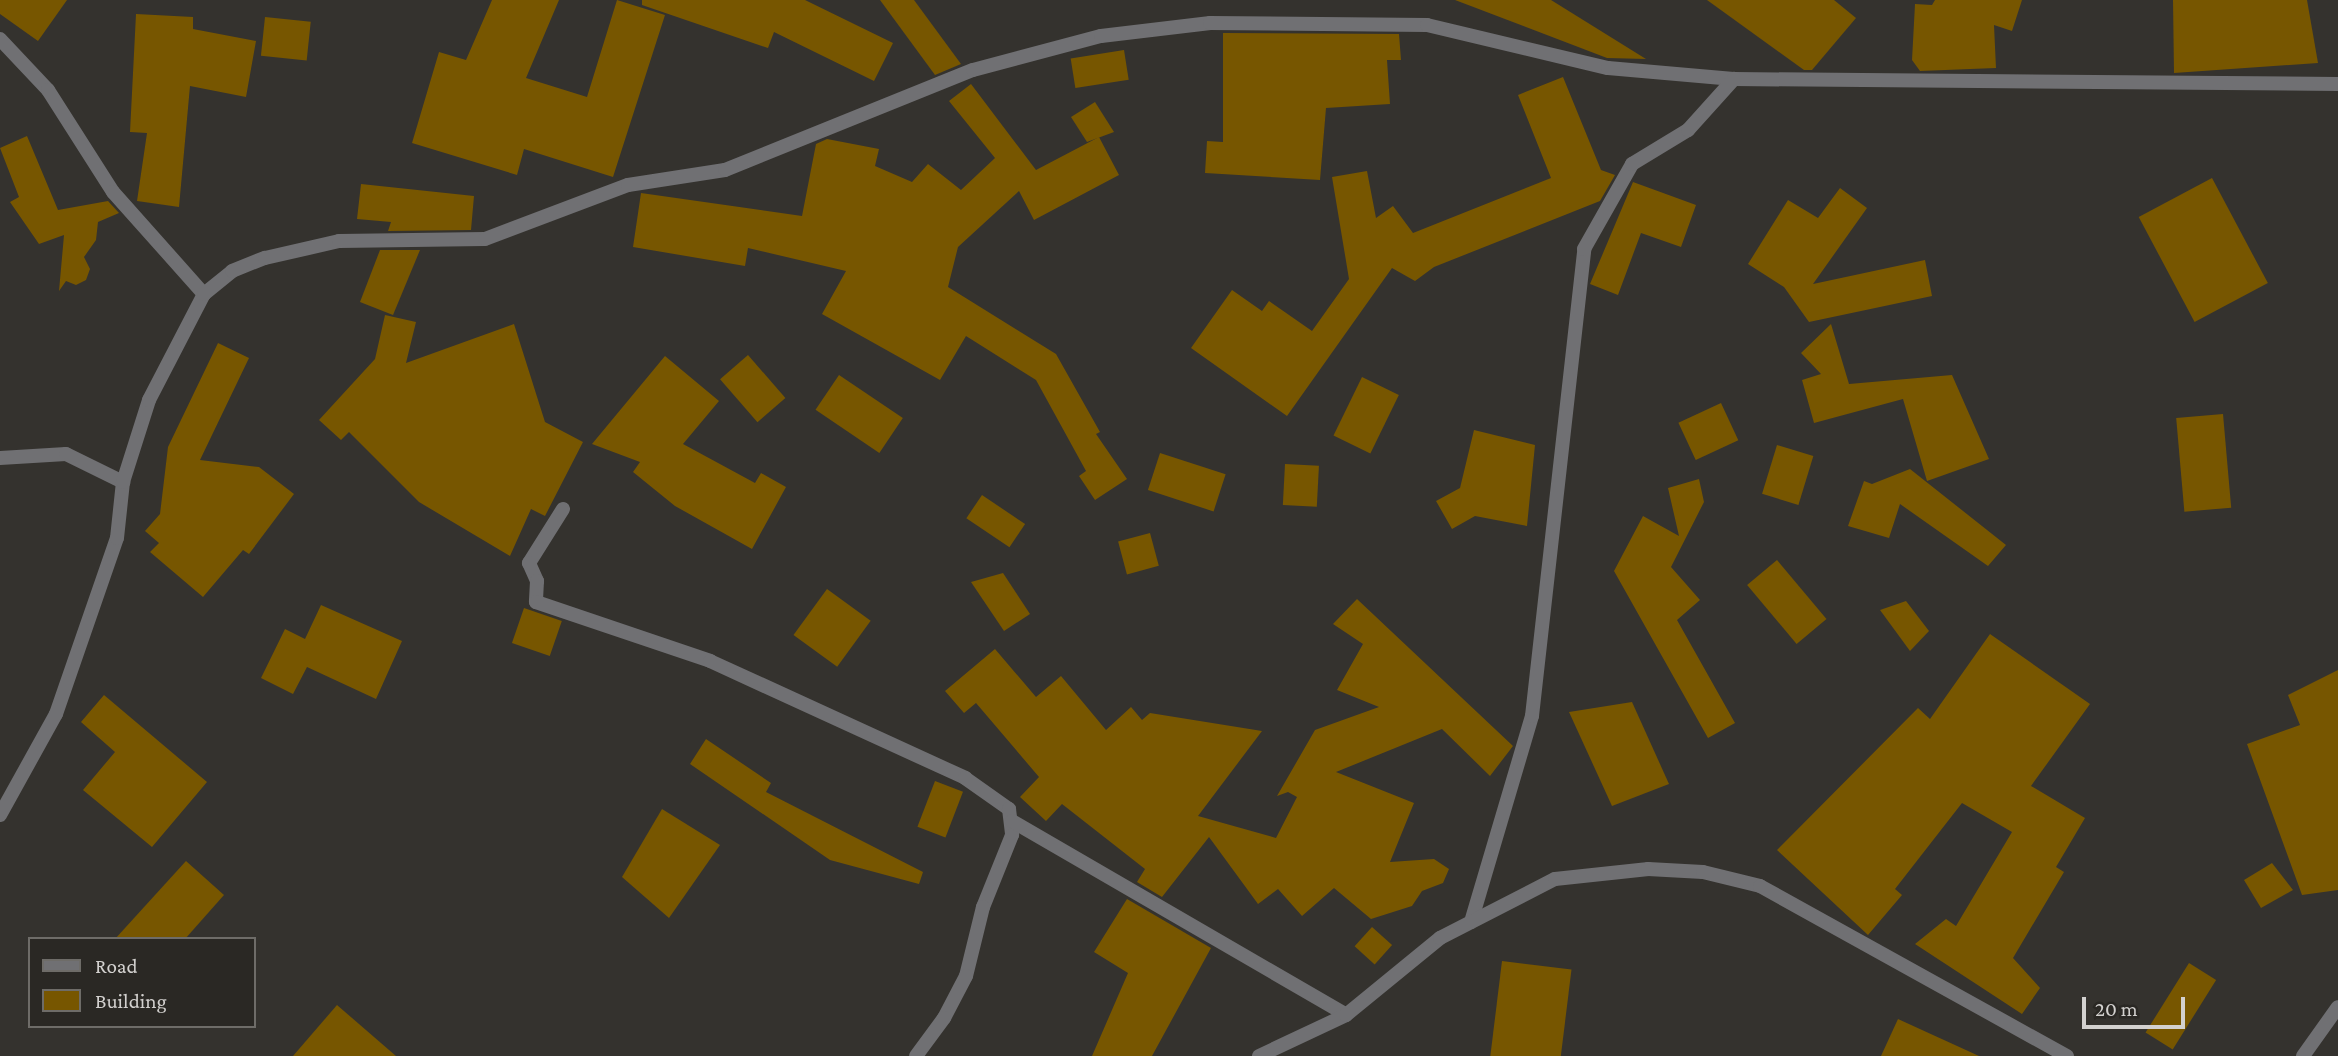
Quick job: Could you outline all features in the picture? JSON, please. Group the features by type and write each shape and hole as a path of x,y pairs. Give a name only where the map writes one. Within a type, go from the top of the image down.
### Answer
{"street":[{"path":"0,815 56,714 117,538 123,482 149,400 204,294 232,271 339,241 485,239 628,185 724,170 973,70 1101,36 1210,23 1427,24 1608,68 1734,79 2338,84"},
{"path":"0,38 48,90 113,192 204,294"},
{"path":"1471,922 1518,778 1532,716 1584,249 1632,164 1688,130 1734,79"},
{"path":"0,458 66,454 123,482"},
{"path":"563,509 529,563 537,581 536,602 710,662 965,778 1009,808 1012,821 966,976 944,1018 916,1056"},
{"path":"1012,821 1346,1015"},
{"path":"1259,1056 1346,1015 1440,938 1555,879 1648,869 1703,872 1760,886 2067,1056"},
{"path":"2303,1056 2338,1007"}],"building":[{"path":"0,0 67,0 38,41 0,14"},
{"path":"492,0 559,0 526,78 587,97 617,0 665,15 613,177 524,149 517,175 412,143 439,52 466,60"},
{"path":"642,0 805,0 893,43 874,81 774,32 768,48 642,5"},
{"path":"880,0 914,0 961,64 935,75"},
{"path":"1455,0 1551,0 1646,59 1607,58"},
{"path":"1707,0 1834,0 1856,18 1812,70 1804,70"},
{"path":"1935,0 2022,0 2012,31 1994,25 1996,68 1920,71 1912,60 1915,4 1932,5"},
{"path":"2173,0 2307,0 2318,63 2174,73"},
{"path":"136,14 193,17 193,29 256,41 246,97 190,86 179,207 137,201 147,133 130,132"},
{"path":"265,17 311,22 307,61 261,56"},
{"path":"1223,33 1399,34 1401,60 1387,60 1390,104 1326,108 1320,180 1205,173 1207,141 1223,142"},
{"path":"1124,50 1129,80 1075,88 1071,58"},
{"path":"1563,77 1601,170 1615,175 1600,201 1434,267 1415,281 1392,268 1287,416 1191,348 1232,290 1262,311 1269,301 1312,331 1349,279 1332,177 1367,171 1376,218 1393,206 1413,233 1551,178 1518,95"},
{"path":"971,84 1036,170 1099,137 1119,175 1034,220 1019,191 958,247 948,287 1056,354 1100,432 1096,434 1127,479 1095,500 1079,476 1086,471 1036,380 966,336 940,380 822,314 846,271 748,248 745,266 633,247 641,193 802,216 816,144 827,139 879,149 875,166 912,182 928,164 961,190 995,158 949,101"},
{"path":"1095,102 1114,132 1087,142 1071,117"},
{"path":"27,136 58,210 108,201 119,213 98,222 96,240 84,257 90,269 86,280 76,285 66,281 59,291 64,235 39,244 10,202 19,197 0,148"},
{"path":"2212,178 2268,283 2195,322 2139,217"},
{"path":"1633,182 1696,205 1681,247 1641,233 1618,295 1590,284"},
{"path":"361,184 474,196 471,230 388,231 391,222 357,219"},
{"path":"1840,188 1867,208 1813,284 1925,260 1932,296 1809,322 1784,287 1748,264 1788,200 1818,218"},
{"path":"380,250 420,250 393,315 360,302"},
{"path":"385,315 416,322 406,363 514,324 545,422 583,442 545,516 531,509 510,556 419,502 349,432 341,440 319,420 375,359"},
{"path":"1831,324 1849,384 1952,375 1989,459 1927,481 1903,399 1814,423 1802,380 1821,374 1801,353"},
{"path":"218,343 249,358 200,460 259,467 294,494 249,554 243,550 203,597 150,552 159,543 145,531 160,514 168,447"},
{"path":"748,355 785,398 757,422 720,379"},
{"path":"665,356 719,401 683,444 755,483 761,473 786,487 752,549 675,506 633,472 640,462 592,444"},
{"path":"839,375 903,418 879,453 816,410"},
{"path":"1362,377 1399,395 1370,453 1334,435"},
{"path":"1721,403 1738,440 1696,460 1678,423"},
{"path":"2223,414 2231,508 2184,512 2176,418"},
{"path":"1474,430 1535,445 1527,526 1475,516 1452,529 1436,501 1460,488"},
{"path":"1777,445 1813,456 1798,505 1762,494"},
{"path":"1160,453 1226,474 1214,511 1148,490"},
{"path":"1285,464 1319,466 1317,507 1283,505"},
{"path":"1910,469 2006,545 1988,566 1900,504 1889,538 1848,526 1864,481 1872,484"},
{"path":"1699,479 1704,502 1671,567 1700,600 1677,620 1735,723 1708,738 1614,571 1643,516 1679,536 1668,488"},
{"path":"982,495 1025,524 1009,547 966,518"},
{"path":"1150,533 1159,566 1127,574 1118,542"},
{"path":"1777,560 1826,619 1797,644 1747,585"},
{"path":"1003,573 1030,614 1004,631 971,582"},
{"path":"827,589 871,621 837,667 793,635"},
{"path":"1357,599 1513,746 1490,776 1442,729 1336,772 1414,803 1390,862 1434,859 1449,869 1443,883 1422,891 1412,906 1371,919 1334,888 1302,916 1278,889 1258,904 1209,837 1162,897 1137,882 1145,869 1062,804 1046,821 1020,797 1039,777 976,703 964,713 945,691 995,649 1036,697 1061,676 1106,730 1131,707 1142,720 1150,713 1262,731 1198,816 1276,838 1297,797 1288,792 1277,796 1315,730 1379,707 1337,690 1363,644 1333,624"},
{"path":"1906,601 1929,631 1910,651 1880,610"},
{"path":"321,605 402,641 376,699 307,667 293,694 261,678 285,629 305,639"},
{"path":"524,608 562,621 550,656 512,643"},
{"path":"1990,634 2090,704 2031,786 2085,818 2056,867 2064,872 2013,958 2040,988 2022,1014 1915,944 1946,919 1956,926 2012,832 1962,803 1895,889 1902,895 1868,935 1777,850 1918,708 1930,719"},
{"path":"2338,670 2338,890 2302,895 2247,744 2300,725 2288,695"},
{"path":"104,695 207,782 152,847 83,790 115,752 81,722"},
{"path":"1632,702 1669,784 1612,806 1569,712"},
{"path":"706,739 771,783 766,792 923,872 919,884 830,860 690,764"},
{"path":"935,781 963,792 945,837 917,827"},
{"path":"662,809 720,845 669,918 622,877"},
{"path":"186,861 224,895 187,937 117,937"},
{"path":"2272,863 2293,890 2261,908 2244,880"},
{"path":"1127,899 1211,948 1152,1056 1092,1056 1128,973 1094,952"},
{"path":"1372,927 1392,945 1375,964 1355,946"},
{"path":"1502,961 1571,970 1561,1056 1490,1056"},
{"path":"2189,963 2216,980 2173,1049 2146,1033"},
{"path":"337,1005 396,1056 293,1056"},
{"path":"1898,1019 1979,1056 1881,1056"}]}
